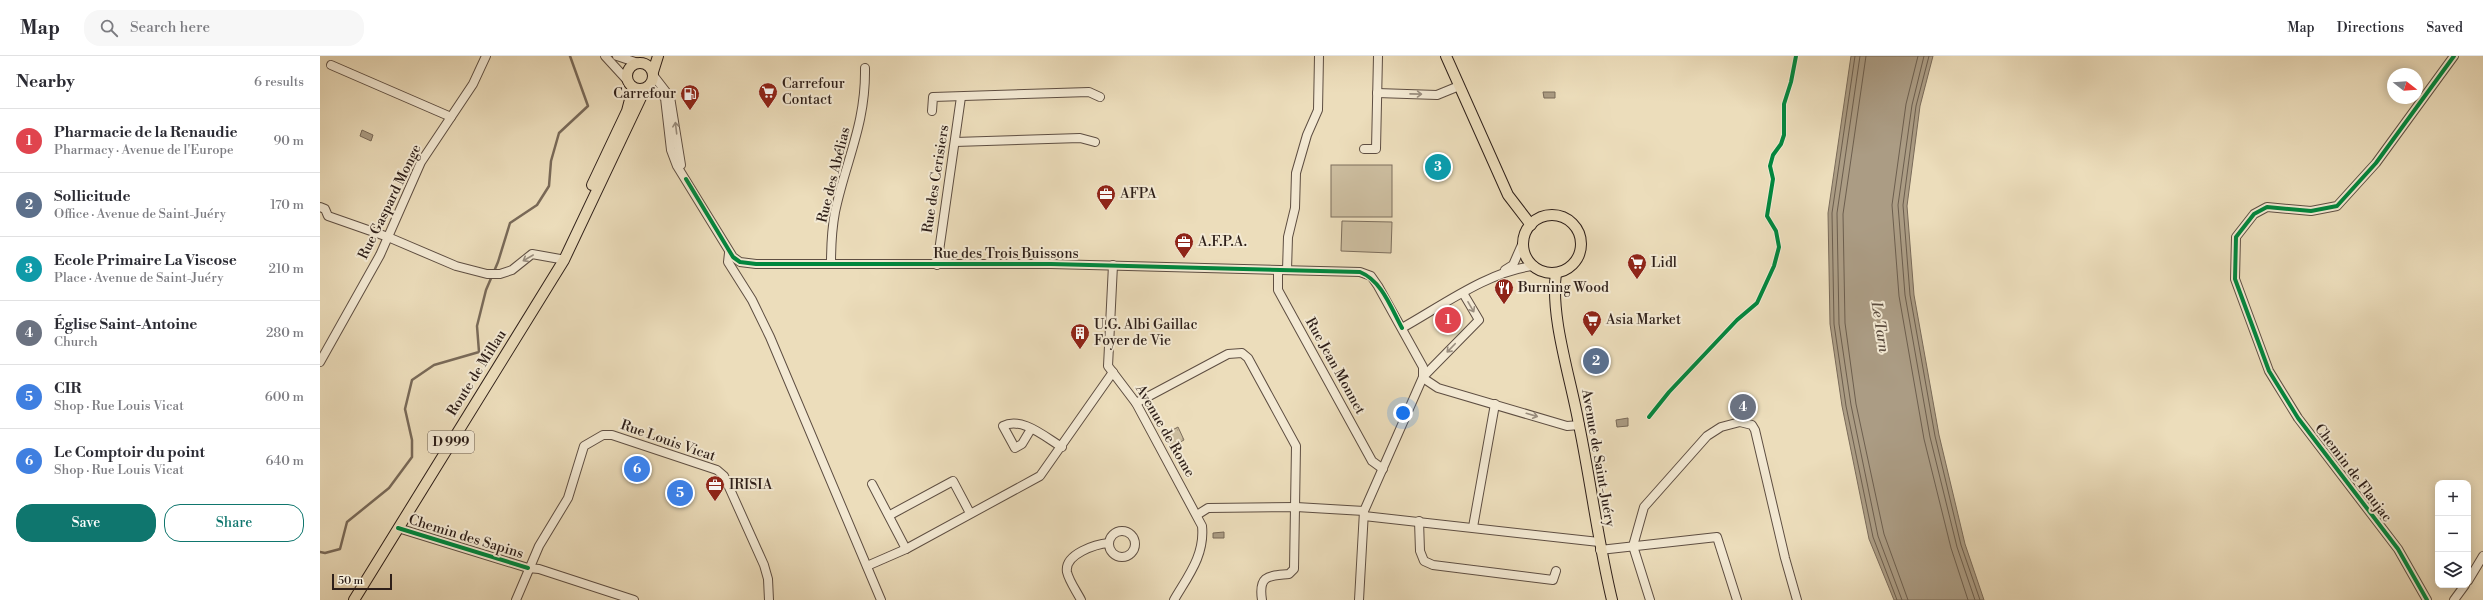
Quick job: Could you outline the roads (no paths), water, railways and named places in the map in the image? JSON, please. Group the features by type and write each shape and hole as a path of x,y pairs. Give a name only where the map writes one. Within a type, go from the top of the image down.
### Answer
{"main road":[{"path":"653,74 649,66 643,61 627,71 630,84 646,88 652,83 658,56"},
{"path":"1446,56 1508,195 1531,225"},
{"name":"Route de Millau","path":"549,284 627,111 630,84"},
{"name":"Route de Millau","path":"354,600 549,284 577,233 646,88"},
{"path":"1555,215 1564,218 1577,230 1581,246 1579,254 1570,267 1556,273 1543,271 1534,266 1526,254 1524,240 1531,225 1546,216 1555,215"},
{"name":"Avenue de Saint-Juéry","path":"1556,273 1555,299 1580,425 1599,546 1612,600"}],"street":[{"name":"Rue Gaspard Monge","path":"320,362 388,237 421,162 473,84 486,56"},
{"path":"605,56 630,84"},
{"path":"617,56 643,61"},
{"path":"1287,270 1288,237 1295,208 1296,173 1307,135 1318,110 1319,56"},
{"path":"1364,149 1376,149 1378,56"},
{"name":"Chemin de Flaujac","path":"2427,600 2398,549 2298,418 2269,371 2235,279 2236,236 2254,214 2267,207 2311,211 2337,206 2376,163 2454,56"},
{"path":"331,65 451,117"},
{"name":"Rue des Abélias","path":"831,264 835,212 856,141 865,94 865,68"},
{"path":"653,74 670,96 679,157 686,179"},
{"path":"1377,93 1437,95 1459,86"},
{"path":"646,88 658,92 665,98 671,150 676,166 686,179 729,253 740,262 740,279"},
{"name":"Rue des Cerisiers","path":"932,111 933,97 1088,92 1100,97"},
{"name":"Rue des Cerisiers","path":"937,265 961,97"},
{"path":"955,142 1080,138 1095,142"},
{"path":"320,207 325,209 328,216 388,237 456,266 487,274 500,274 512,270 532,254 560,259"},
{"path":"1497,276 1513,265 1524,240"},
{"path":"729,253 728,262 740,279 770,337 881,600"},
{"name":"Rue des Trois Buissons","path":"740,262 937,265 1113,265 1360,272 1371,276 1402,328"},
{"name":"Avenue de Rome","path":"1113,265 1108,366 1136,403 1202,526 1201,549 1198,560 1174,600"},
{"path":"1423,378 1422,367 1402,328 1463,293 1497,276 1521,267 1534,266"},
{"name":"Rue Jean Monnet","path":"1278,270 1278,290 1372,461 1383,469"},
{"path":"1359,600 1364,513 1423,378 1479,320 1463,293"},
{"path":"1136,403 1228,354 1242,353 1248,358 1296,446 1294,569 1289,574 1272,574 1266,578 1262,585 1262,600"},
{"path":"867,566 906,549 1040,476 1062,447 1113,372"},
{"path":"1423,378 1438,388 1567,426 1580,425"},
{"path":"1473,527 1495,404"},
{"path":"1650,600 1633,546 1644,507 1707,436 1721,427 1740,422 1752,425 1755,430 1785,558 1797,600"},
{"path":"1031,429 1062,447"},
{"name":"Rue Louis Vicat","path":"516,600 528,568 568,498 584,446 602,435 612,435 717,470 724,476 764,565 768,580 769,600"},
{"path":"890,515 932,490 953,481 970,513"},
{"path":"872,484 890,515 906,549"},
{"path":"1197,515 1208,508 1296,507 1364,513 1473,527 1599,546 1633,546 1717,537 1737,600"},
{"path":"1419,521 1420,551 1424,561 1433,565 1553,580 1556,571"},
{"name":"Chemin des Sapins","path":"398,528 528,568 539,569 634,600"},
{"path":"1082,600 1067,573 1067,566 1071,559 1091,547 1109,542"},
{"path":"2471,576 2483,556"},
{"path":"2454,600 2463,588"}],"water":[{"name":"Le Tarn","path":"1851,56 1933,56 1920,106 1907,206 1914,295 1939,435 1965,544 1984,600 1894,600 1869,539 1842,406 1830,324 1828,213"},
{"path":"1543,92 1555,92 1555,98 1544,98"},
{"path":"362,130 373,135 371,141 360,136"},
{"path":"1628,418 1628,426 1617,427 1616,420"},
{"path":"1224,532 1224,538 1213,538 1213,533"}],"waterway":[{"path":"320,552 325,553 340,549 347,522 389,488 412,457 412,440 405,409 412,380 434,365 479,352 477,326 486,290 498,262 510,223 537,205 549,186 551,161 559,133 588,106 570,56"}],"place":[{"name":"Carrefour Contact","path":"768,109"},
{"name":"Carrefour","path":"690,111"},
{"name":"Ecole Primaire La Viscose","path":"1438,167"},
{"name":"AFPA","path":"1106,211"},
{"name":"A.F.P.A.","path":"1184,259"},
{"name":"Lidl","path":"1637,280"},
{"name":"Burning Wood","path":"1504,305"},
{"name":"Pharmacie de la Renaudie","path":"1448,320"},
{"name":"Asia Market","path":"1592,337"},
{"name":"U.G. Albi Gaillac Foyer de Vie","path":"1080,350"},
{"name":"Sollicitude","path":"1596,361"},
{"name":"Église Saint-Antoine","path":"1743,407"},
{"name":"Le Comptoir du point","path":"637,469"},
{"name":"CIR","path":"680,493"},
{"name":"IRISIA","path":"715,502"}]}
